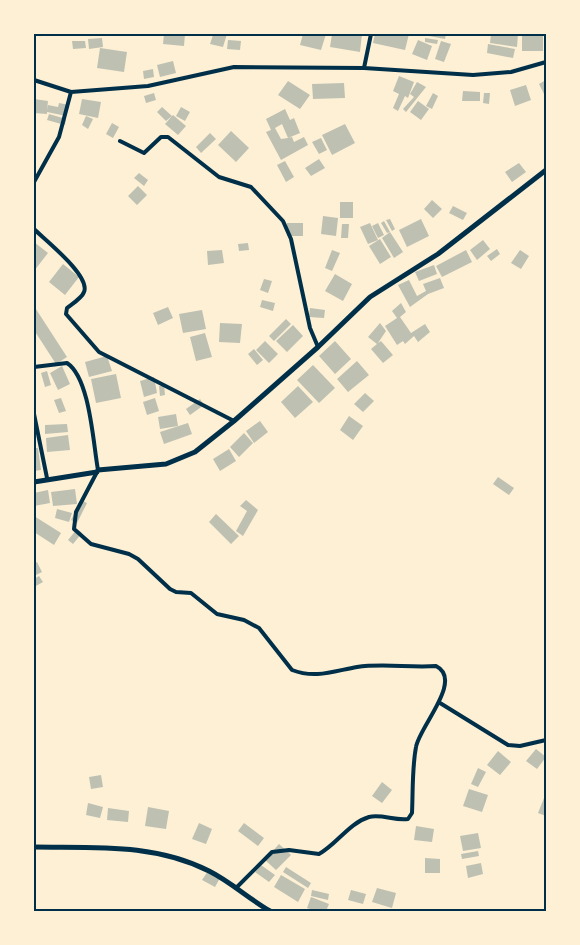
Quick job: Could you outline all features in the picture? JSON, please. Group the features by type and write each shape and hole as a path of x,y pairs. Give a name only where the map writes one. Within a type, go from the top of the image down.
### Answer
{"street":[{"path":"364,68 371,34"},
{"path":"34,80 71,92 148,86 234,67 364,68 473,75 511,72 546,62"},
{"path":"34,182 59,136 71,92"},
{"path":"120,141 144,153 161,138 168,137 219,177 254,190 286,227 310,328 318,347"},
{"path":"34,482 47,478 97,471 166,464 195,452 234,421 318,347 370,297 438,254 546,170"},
{"path":"34,229 80,273 85,288 84,294 67,308 66,314 89,343 99,352 234,421"},
{"path":"34,367 67,363 76,370 87,407 97,471 76,512 74,529 91,544 129,554 138,559 170,589 176,592 192,593 217,614 244,620 259,628 279,656 292,670 300,673 325,674 357,667 436,666 442,669 445,676 440,703 421,730 416,746 412,813 408,819 370,817 353,826 319,854 289,850 272,852 236,888"},
{"path":"34,414 47,478"},
{"path":"440,703 508,745 520,746 546,740"},
{"path":"34,847 120,848 165,853 187,860 211,872 270,911"}],"building":[{"path":"164,34 185,34 184,46 163,44"},
{"path":"219,34 227,34 223,47 210,44 213,35 218,36"},
{"path":"303,34 326,34 321,50 300,45"},
{"path":"332,34 362,34 360,52 330,47"},
{"path":"375,34 409,34 405,50 373,43"},
{"path":"429,34 446,34 445,39 429,36"},
{"path":"491,34 518,34 517,47 490,43"},
{"path":"543,34 543,51 522,51 522,35"},
{"path":"102,38 103,47 89,49 88,39"},
{"path":"425,38 438,40 437,44 425,42"},
{"path":"228,40 241,41 240,50 227,49"},
{"path":"418,40 432,46 427,60 412,54"},
{"path":"72,41 85,41 86,48 73,49"},
{"path":"441,41 451,44 444,62 435,59"},
{"path":"488,44 515,49 513,58 487,53"},
{"path":"100,48 127,52 124,72 97,68"},
{"path":"173,61 176,73 160,77 157,65"},
{"path":"153,69 154,77 144,79 143,71"},
{"path":"399,76 414,82 408,98 405,96 398,111 393,108 399,94 393,91"},
{"path":"546,80 546,98 539,84"},
{"path":"288,81 310,95 300,109 278,95"},
{"path":"417,82 426,87 406,112 403,109 414,97 410,94"},
{"path":"344,83 345,98 313,99 312,84"},
{"path":"526,85 531,100 515,106 510,90"},
{"path":"463,91 480,92 480,101 462,101"},
{"path":"154,93 156,100 146,103 144,96"},
{"path":"433,93 438,96 432,109 426,106"},
{"path":"484,93 490,93 489,104 483,103"},
{"path":"34,99 48,101 47,110 48,105 58,107 59,103 69,105 66,116 47,112 47,114 34,113"},
{"path":"82,99 101,102 98,118 79,114"},
{"path":"418,101 429,109 421,120 410,112"},
{"path":"162,107 172,116 166,121 157,112"},
{"path":"181,107 190,112 185,121 176,116"},
{"path":"285,109 290,120 294,118 300,133 288,138 292,137 294,142 304,137 308,145 281,160 266,132 271,130 266,119","holes":["282,124 288,138 281,139 275,128"]},
{"path":"49,114 66,119 65,125 47,120"},
{"path":"173,115 186,126 178,135 165,124"},
{"path":"86,116 93,119 88,129 82,125"},
{"path":"112,123 119,127 113,138 106,134"},
{"path":"345,124 355,143 332,155 322,135"},
{"path":"231,131 249,148 236,162 218,145"},
{"path":"210,133 216,139 201,153 196,147"},
{"path":"321,138 327,150 319,154 312,142"},
{"path":"319,159 325,168 311,176 305,168"},
{"path":"285,161 294,177 286,182 277,165"},
{"path":"519,163 526,172 512,182 505,172"},
{"path":"139,173 148,180 144,186 134,178"},
{"path":"138,186 147,195 137,205 128,196"},
{"path":"432,200 442,209 433,218 424,209"},
{"path":"340,202 353,202 353,218 340,218"},
{"path":"453,206 467,213 463,220 449,213"},
{"path":"323,216 338,218 336,236 321,234"},
{"path":"390,219 395,229 392,231 386,220"},
{"path":"421,219 429,236 407,247 399,230"},
{"path":"384,221 390,232 387,233 381,223"},
{"path":"287,223 303,223 303,236 287,236"},
{"path":"370,223 378,240 368,244 360,227"},
{"path":"378,223 384,235 378,238 372,226"},
{"path":"342,224 349,224 348,238 341,238"},
{"path":"390,232 403,252 394,258 382,238"},
{"path":"380,239 391,257 380,264 369,246"},
{"path":"483,240 490,249 477,260 470,250"},
{"path":"34,242 48,253 34,271"},
{"path":"248,243 249,250 239,251 238,244"},
{"path":"497,249 500,254 491,261 487,256"},
{"path":"222,250 224,263 208,265 207,251"},
{"path":"332,250 340,253 332,271 325,268"},
{"path":"466,250 472,262 442,277 436,266"},
{"path":"520,250 529,256 521,269 511,263"},
{"path":"63,264 79,277 65,295 49,282"},
{"path":"434,265 437,274 419,281 415,272"},
{"path":"335,274 352,284 343,301 325,291"},
{"path":"440,278 444,288 428,294 410,307 398,285 409,280 417,296 426,291 423,284"},
{"path":"264,279 272,281 268,293 260,290"},
{"path":"262,300 275,303 273,311 260,307"},
{"path":"401,303 406,312 400,317 411,333 425,324 430,332 418,342 414,336 405,344 403,341 397,345 385,326 397,318 392,311"},
{"path":"34,306 67,357 56,364 34,330"},
{"path":"168,307 173,318 158,325 153,313"},
{"path":"310,308 325,310 324,318 309,317"},
{"path":"202,310 206,329 183,333 179,314"},
{"path":"286,319 291,324 274,341 269,336"},
{"path":"220,323 242,324 240,343 219,342"},
{"path":"380,323 386,331 378,343 381,341 393,355 383,363 371,349 377,344 368,337"},
{"path":"293,325 303,336 287,352 276,341"},
{"path":"205,333 212,357 196,361 190,337"},
{"path":"265,341 278,354 269,363 256,350"},
{"path":"335,341 351,359 335,374 319,356"},
{"path":"254,349 263,360 257,365 248,354"},
{"path":"107,356 112,371 89,377 85,362"},
{"path":"357,361 369,375 348,392 337,379"},
{"path":"313,365 335,388 319,403 297,380"},
{"path":"62,366 70,384 58,390 50,373"},
{"path":"47,371 51,385 45,387 41,373"},
{"path":"116,374 121,398 96,403 91,379"},
{"path":"154,377 157,393 144,397 140,381"},
{"path":"164,385 165,395 160,396 159,386"},
{"path":"298,386 313,402 295,418 281,402"},
{"path":"365,393 374,401 363,412 354,404"},
{"path":"61,398 66,411 59,413 54,400"},
{"path":"155,398 159,411 147,415 143,402"},
{"path":"200,399 204,405 190,415 186,409"},
{"path":"176,414 178,426 160,429 158,417"},
{"path":"349,416 363,426 353,440 340,430"},
{"path":"260,421 268,432 254,443 246,431"},
{"path":"188,423 192,434 164,444 160,432"},
{"path":"67,424 68,432 45,434 45,425"},
{"path":"244,433 253,443 239,457 230,447"},
{"path":"68,435 70,450 47,452 46,438"},
{"path":"34,448 38,448 41,470 34,471"},
{"path":"229,449 236,461 220,471 213,459"},
{"path":"498,477 514,488 509,495 493,484"},
{"path":"75,489 77,504 53,506 51,492"},
{"path":"48,490 50,503 34,506 34,493"},
{"path":"81,500 87,503 77,523 71,520"},
{"path":"246,500 258,510 243,536 236,531 247,511 240,506"},
{"path":"57,509 72,513 69,522 55,518"},
{"path":"216,514 239,536 231,544 209,522"},
{"path":"34,516 61,533 54,545 34,532"},
{"path":"77,529 82,533 73,544 68,540"},
{"path":"37,562 42,572 34,576 34,564"},
{"path":"39,576 43,582 34,587 34,579"},
{"path":"536,749 546,757 537,769 526,761"},
{"path":"498,751 511,762 500,775 487,765"},
{"path":"478,768 486,772 478,787 471,784"},
{"path":"101,775 103,787 91,789 89,777"},
{"path":"382,782 392,790 382,803 372,796"},
{"path":"469,789 488,795 482,812 463,806"},
{"path":"546,793 546,816 538,813"},
{"path":"88,803 103,807 100,818 86,815"},
{"path":"148,807 169,811 166,829 145,826"},
{"path":"108,808 129,811 128,822 107,820"},
{"path":"199,823 212,829 206,844 192,839"},
{"path":"244,823 264,838 258,846 238,831"},
{"path":"416,826 434,829 432,842 414,840"},
{"path":"478,833 481,848 463,851 460,836"},
{"path":"279,844 291,855 276,870 265,860"},
{"path":"478,851 479,856 462,859 461,854"},
{"path":"425,858 440,859 440,873 425,873"},
{"path":"481,863 483,874 468,878 466,866"},
{"path":"261,865 275,875 269,882 255,872"},
{"path":"286,867 311,883 308,888 283,872"},
{"path":"208,871 220,878 215,887 202,880"},
{"path":"281,875 305,889 298,902 274,887"},
{"path":"377,888 396,893 392,908 372,902"},
{"path":"312,890 329,894 328,900 311,896"},
{"path":"351,890 366,894 363,904 348,900"},
{"path":"311,897 329,904 326,911 315,911 307,908"}]}
